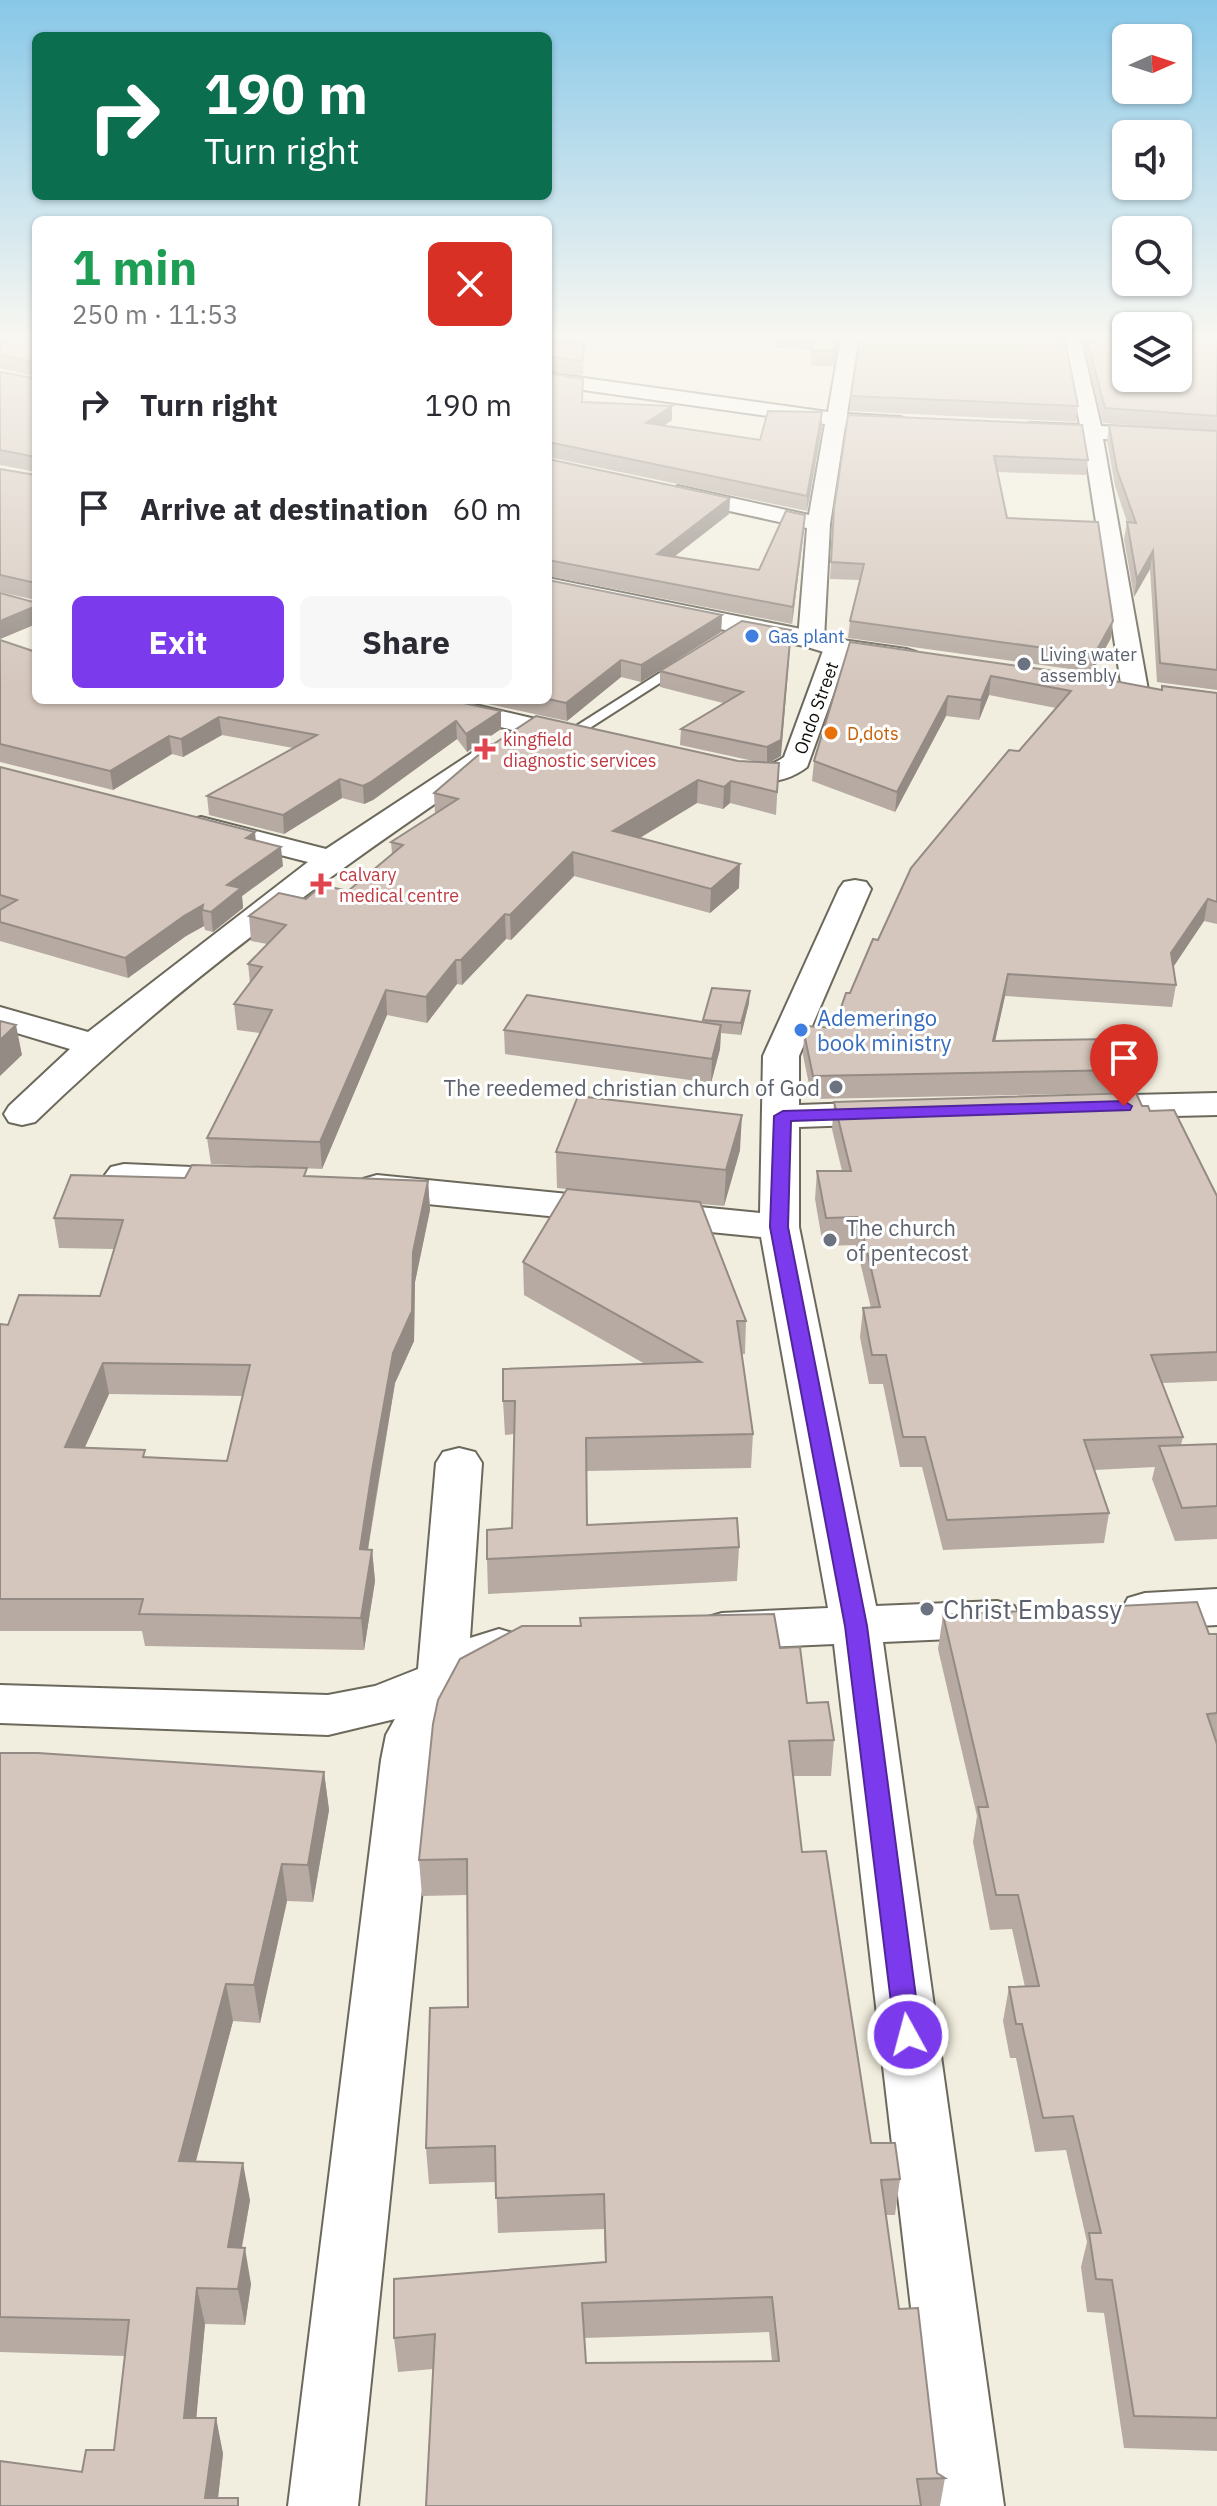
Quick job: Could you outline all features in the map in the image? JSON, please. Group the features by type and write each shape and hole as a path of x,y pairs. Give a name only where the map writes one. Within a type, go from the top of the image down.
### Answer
{"street":[{"path":"824,644 819,524 831,453"},
{"path":"1097,453 1149,692 1104,685"},
{"path":"653,488 819,524"},
{"path":"552,587 735,633 931,661"},
{"name":"Ondo Street","path":"692,763 768,776 787,770 797,761 824,644"},
{"path":"436,704 600,742"},
{"path":"22,1114 94,1045 331,859 531,726"},
{"path":"181,820 331,859"},
{"path":"855,889 781,1056 779,1085 783,1116 779,1227 856,1626 969,2506"},
{"path":"0,1017 94,1045"},
{"path":"1062,1108 1217,1104"},
{"path":"783,1116 922,1112"},
{"path":"124,1175 279,1182"},
{"path":"341,1184 779,1227"},
{"path":"323,2506 407,1760 412,1735 442,1680 459,1463"},
{"path":"1107,1613 1217,1607"},
{"path":"683,1632 1044,1616"},
{"path":"0,1704 328,1715 382,1704 442,1680 481,1653 544,1637"}],"lane":[{"path":"569,735 699,655"}],"building":[{"path":"601,453 815,453 807,496"},
{"path":"842,453 1087,453 1088,460 994,456 1007,518 1098,522 1113,621 1094,655 850,621 864,564 831,562 834,508"},
{"path":"1114,453 1217,453 1217,670 1160,663 1153,551 1137,579 1127,522 1136,523"},
{"path":"552,460 730,498 657,554 759,570 786,511 805,515 793,607 552,561"},
{"path":"0,469 32,474 32,582 0,575"},
{"path":"552,581 722,615 641,665 621,660 566,703 552,700"},
{"path":"0,593 32,602 32,608 0,621"},
{"path":"742,621 791,630 781,740 767,747 681,729 743,692 660,671"},
{"path":"0,640 32,651 32,704 468,704 501,711 466,734 456,721 371,782 363,786 340,779 283,815 207,796 317,735 219,717 181,739 169,736 110,771 0,744"},
{"path":"850,642 1082,675 1078,681 1083,675 1162,690 1162,686 1217,693 1217,902 1208,899 1171,953 1176,985 1008,974 993,1041 1112,1039 1125,1070 813,1076 804,1033 807,1026 834,1028 846,993 850,993 873,939 878,940 911,868 1009,750 1019,751 1071,691 991,676 981,700 948,696 897,792 814,761"},
{"path":"536,716 738,761 779,763 777,792 731,781 724,787 698,780 613,831 740,864 711,889 573,852 510,915 505,914 461,960 456,960 426,997 386,990 320,1142 207,1138 272,1010 234,1004 262,967 248,964 286,925 249,916 279,893 306,899 322,885 348,891 403,845 391,842 458,799 434,793 483,751"},
{"path":"0,767 255,832 246,838 281,847 227,885 241,888 211,912 202,910 203,905 125,958 0,922 0,910 17,900 0,895"},
{"path":"712,988 750,991 741,1023 703,1020"},
{"path":"527,995 721,1025 712,1059 504,1030"},
{"path":"0,1021 16,1025 0,1040"},
{"path":"1136,1093 1142,1106 1148,1106 1150,1111 1174,1110 1217,1196 1217,1352 1151,1355 1183,1437 1084,1440 1109,1513 947,1520 925,1437 903,1437 886,1355 872,1355 863,1308 880,1307 859,1217 826,1218 817,1171 851,1171 834,1102"},
{"path":"578,1096 742,1115 726,1170 556,1152"},
{"path":"192,1165 307,1168 304,1176 428,1181 413,1252 412,1311 393,1353 360,1549 372,1550 361,1618 139,1614 143,1599 0,1599 0,1324 8,1325 19,1295 100,1296 123,1220 54,1218 71,1175 185,1178","holes":["103,1363 250,1365 227,1461 143,1457 145,1450 65,1447"]},
{"path":"567,1189 700,1202 746,1321 737,1321 753,1434 586,1438 587,1525 737,1518 739,1547 487,1559 487,1530 512,1528 515,1401 503,1401 503,1369 701,1362 523,1262"},
{"path":"1217,1444 1217,1506 1182,1508 1159,1446"},
{"path":"1197,1602 1209,1634 1217,1634 1217,1713 1207,1714 1217,1744 1217,2418 1134,2416 1112,2280 1096,2279 1089,2233 1101,2233 1073,2116 1043,2118 1022,2024 1016,2024 1009,1987 1039,1986 1018,1895 996,1895 978,1807 988,1807 943,1615"},
{"path":"774,1614 780,1648 800,1647 807,1703 828,1702 834,1740 789,1741 802,1852 826,1851 871,2143 895,2143 900,2179 881,2180 899,2309 918,2308 937,2473 945,2478 917,2479 921,2506 426,2506 435,2334 394,2338 394,2279 606,2262 604,2194 496,2198 495,2146 426,2148 430,2008 468,2007 467,1859 419,1860 438,1700 460,1659 522,1626 581,1626 580,1618","holes":["772,2297 779,2361 586,2363 582,2303"]},
{"path":"0,1753 324,1772 308,1865 282,1864 254,1985 226,1984 179,2161 243,2163 228,2247 245,2248 238,2289 197,2288 184,2418 216,2418 205,2498 238,2498 238,2506 0,2506 0,2461 82,2472 86,2450 114,2450 129,2320 0,2317"}],"place":[{"name":"Gas plant","path":"752,636"},
{"name":"Living water assembly","path":"1024,664"},
{"name":"D,dots","path":"831,733"},
{"name":"kingfield diagnostic services","path":"485,749"},
{"name":"calvary medical centre","path":"321,884"},
{"name":"Ademeringo book ministry","path":"801,1030"},
{"name":"The reedemed christian church of God","path":"836,1087"},
{"name":"The church of pentecost","path":"830,1240"},
{"name":"Christ Embassy","path":"927,1609"}],"route":[{"path":"908,2035 856,1626 779,1227 783,1116 1124,1106"}]}
